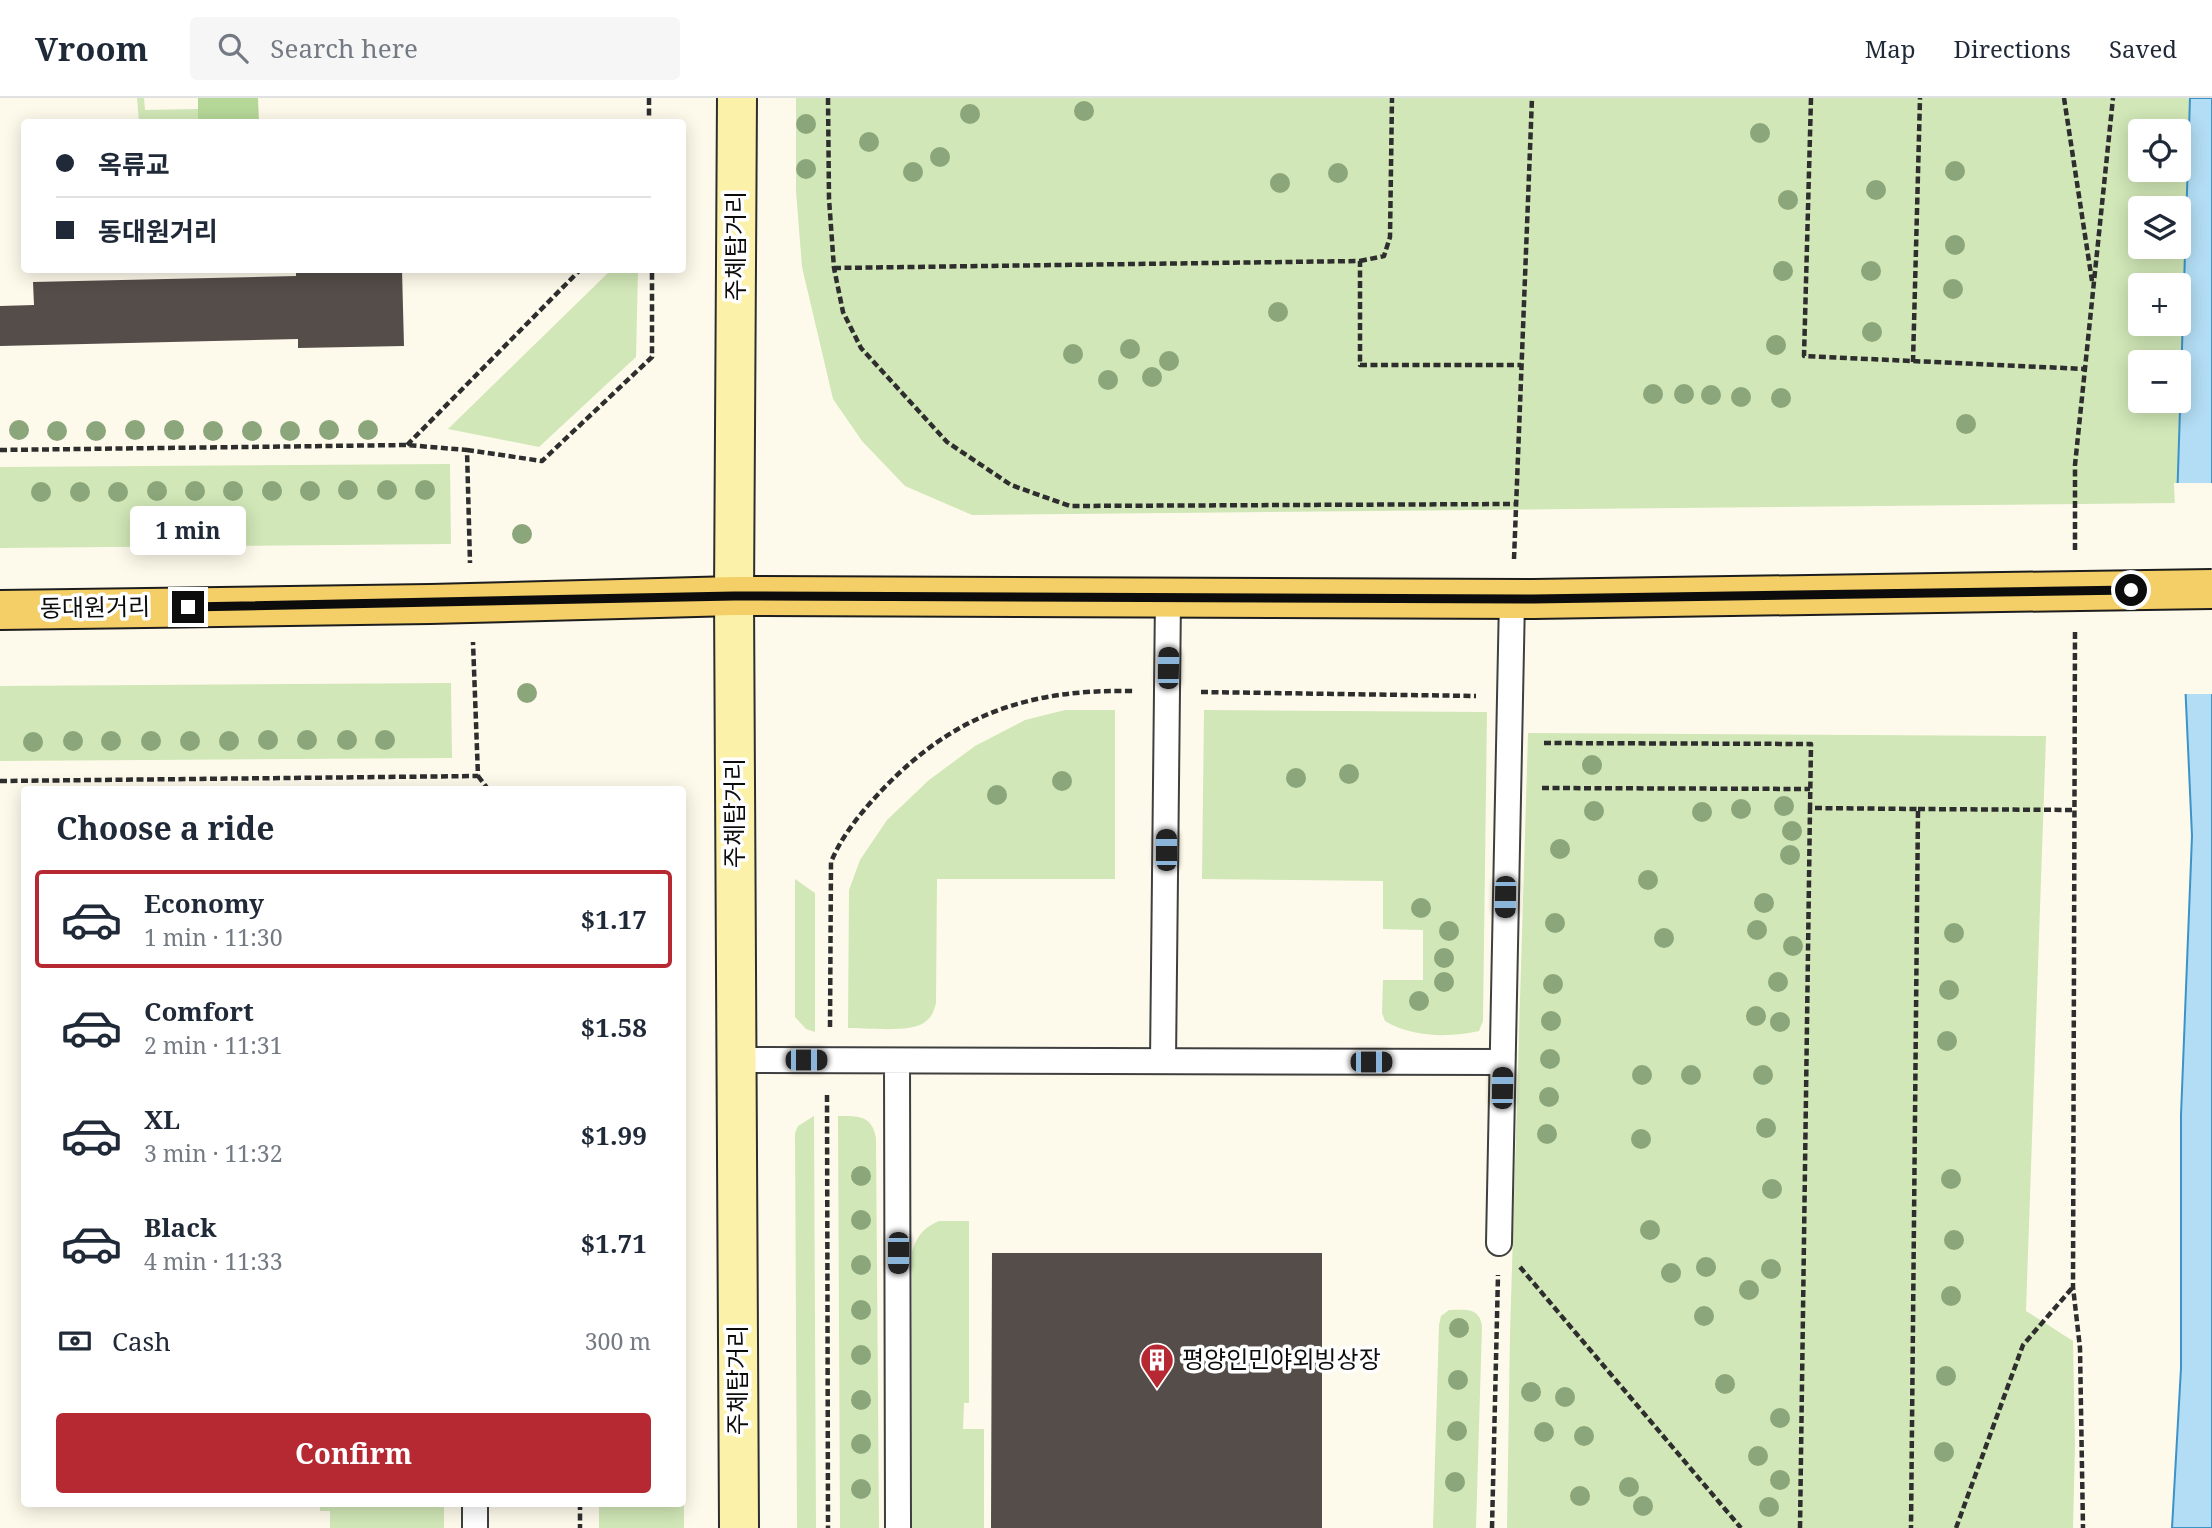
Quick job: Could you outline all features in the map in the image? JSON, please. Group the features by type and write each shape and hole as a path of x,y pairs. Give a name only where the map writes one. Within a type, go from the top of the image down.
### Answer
{"main road":[{"name":"주체탑거리","path":"737,98 734,596 739,1528"},
{"name":"동대원거리","path":"0,610 430,604 734,596 1523,599 2212,589"}],"lane":[{"path":"1163,1061 1168,598"},
{"path":"1499,1243 1509,696 1523,599"},
{"path":"736,1060 1502,1062"},
{"path":"897,1061 898,1528"},
{"path":"475,1507 475,1528"}],"path":[{"path":"649,98 649,119"},
{"path":"828,98 828,199 834,268 843,312 860,348 947,442 1011,485 1070,506 1516,503"},
{"path":"834,268 1360,261 1384,256 1390,237 1392,98"},
{"path":"1523,599 1516,503 1532,98"},
{"path":"1811,98 1804,356 2085,369"},
{"path":"1913,362 1920,98"},
{"path":"2064,98 2093,289"},
{"path":"2075,561 2075,465 2113,98"},
{"path":"1360,261 1360,365 1521,365"},
{"path":"407,445 577,273"},
{"path":"467,450 542,461 652,357 652,273"},
{"path":"2075,631 2073,1287 2080,1348 2083,1528"},
{"path":"828,1528 826,1115 831,862 866,807 912,760 967,723 1013,704 1059,693 1509,696"},
{"path":"1508,743 1811,744 1800,1528"},
{"path":"478,776 486,786"},
{"path":"1507,788 1810,789"},
{"path":"1810,808 2075,810"},
{"path":"1911,1528 1918,809"},
{"path":"1492,1528 1499,1243"},
{"path":"1499,1243 1741,1528"},
{"path":"1956,1528 2023,1345 2073,1287"},
{"path":"580,1507 580,1528"}],"green space":[{"path":"137,98 144,98 145,110 198,109 198,119 139,119"},
{"path":"198,98 258,98 259,119 198,119"},
{"path":"796,98 2190,98 2189,119 2128,119 2128,182 2187,182 2187,196 2128,196 2128,259 2185,259 2184,273 2128,273 2128,336 2182,336 2182,350 2128,350 2128,413 2180,413 2177,503 972,515 905,486 862,441 833,399 802,267 796,191"},
{"path":"608,273 638,273 636,357 539,447 448,429"},
{"path":"450,464 451,544 0,548 0,467"},
{"path":"451,683 452,758 0,761 0,686"},
{"path":"1065,710 1115,710 1115,879 937,879 936,1003 931,1016 925,1022 910,1028 848,1028 849,890 860,860 887,820 929,780 975,746 1025,720"},
{"path":"1204,710 1487,712 1483,1021 1479,1031 1430,1035 1406,1030 1385,1021 1382,1013 1383,980 1423,980 1423,930 1383,929 1383,881 1202,879"},
{"path":"1528,733 2046,736 2026,1311 2073,1341 2073,1528 1507,1528 1510,1334"},
{"path":"795,879 815,893 815,1032 806,1029 795,1017"},
{"path":"814,1116 816,1528 797,1528 795,1133 798,1126"},
{"path":"838,1116 863,1118 871,1125 876,1138 879,1528 840,1528"},
{"path":"939,1221 969,1221 969,1403 964,1403 963,1429 984,1429 984,1528 912,1528 912,1252 921,1233"},
{"path":"1449,1310 1475,1313 1482,1326 1476,1528 1433,1528 1439,1325 1441,1316"},
{"path":"320,1507 444,1507 444,1528 330,1528 330,1511 320,1511"},
{"path":"599,1507 684,1507 684,1528 599,1528"}],"water":[{"path":"2190,98 2212,98 2212,1528 2172,1528 2181,1368 2181,1115 2192,836 2177,503 2180,413 2191,413 2191,350 2182,350 2182,336 2191,336 2191,273 2184,273 2185,259 2191,259 2191,196 2187,196 2187,182 2191,182"}],"pier":[{"path":"2174,483 2212,483 2212,694 2182,694"}],"building":[{"path":"296,273 402,273 404,346 298,348 298,339 0,346 0,306 34,305 33,282 296,276"},
{"name":"평양인민야외빙상장","path":"992,1253 1322,1253 1322,1528 991,1528"}],"place":[{"name":"평양인민야외빙상장","path":"1157,1390"}],"route":[{"path":"188,607 734,596 1533,599 2131,590"}]}
